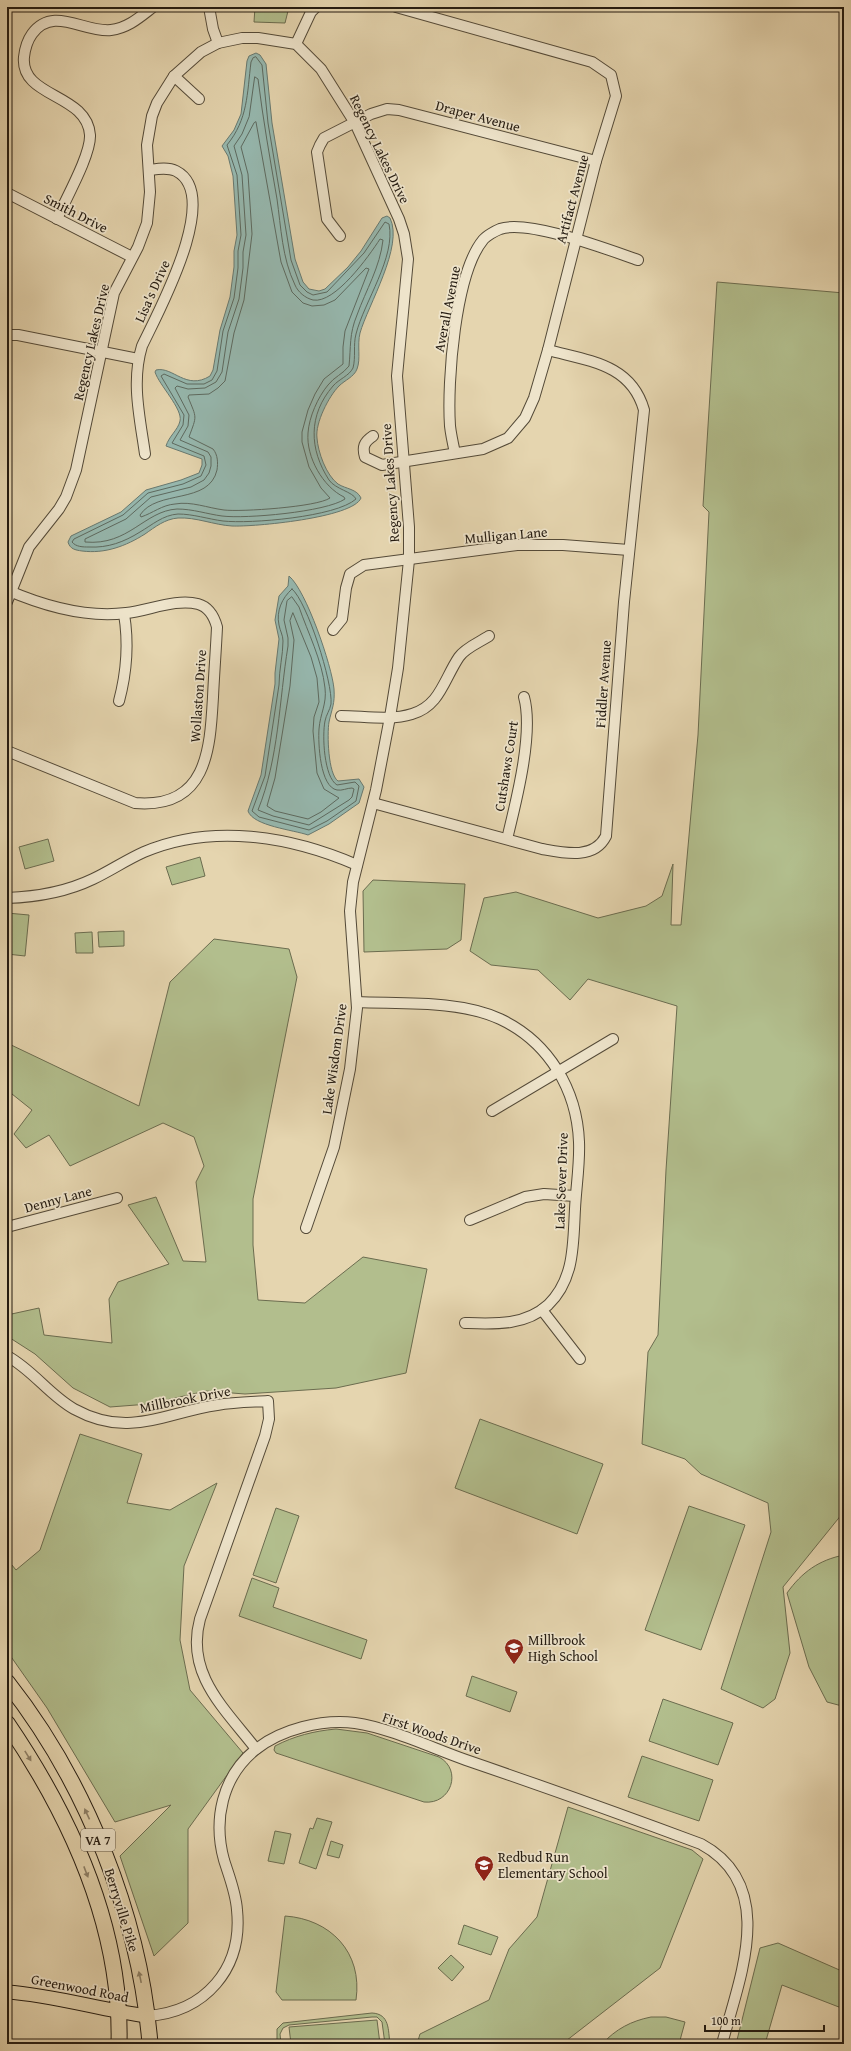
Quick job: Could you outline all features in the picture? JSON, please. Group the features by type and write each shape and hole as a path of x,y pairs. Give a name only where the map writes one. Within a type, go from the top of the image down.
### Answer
{"highway":[{"name":"Berryville Pike","path":"7,1682 50,1744 93,1828 114,1881 126,1920 147,2016 150,2044"},
{"name":"Berryville Pike","path":"7,1723 43,1779 61,1814 88,1876 105,1931 116,1986 119,2044"}],"main road":[{"name":"Greenwood Road","path":"7,1992 48,1997 118,2012 147,2016"}],"street":[{"path":"56,219 88,151 90,134 88,126 81,114 63,100 38,86 28,75 24,60 28,39 39,27 54,20 73,22 92,29 117,29 131,24 153,7"},
{"path":"209,7 218,43"},
{"path":"296,44 311,12 316,7"},
{"name":"Artifact Avenue","path":"373,436 365,443 363,449 365,457 382,465 484,449 508,438 524,418 534,398 548,350 596,161 616,96 611,75 592,62 396,7"},
{"name":"Regency Lakes Drive","path":"7,602 9,591 22,560 30,546 59,509 72,484 114,293 143,236 150,210 147,145 152,116 162,93 174,76 201,52 218,43 242,38 296,44 321,69 355,123 399,219 407,249 408,274 397,376 409,527 409,560 398,668 390,717 373,803 357,865"},
{"path":"174,76 199,99"},
{"name":"Draper Avenue","path":"340,236 327,219 317,152 324,138 371,114 387,109 399,110 596,161"},
{"name":"Lisa's Drive","path":"145,454 136,386 138,359 142,346 179,265 190,228 192,213 191,191 189,184 182,174 171,169 149,170"},
{"name":"Smith Drive","path":"7,193 132,257"},
{"name":"Averall Avenue","path":"455,453 450,427 450,386 455,330 468,268 483,240 501,229 530,228 576,239 638,260"},
{"path":"7,334 138,359"},
{"name":"Fiddler Avenue","path":"373,803 542,849 578,853 594,850 603,842 606,836 629,550 644,410 640,396 632,384 618,372 594,362 548,350"},
{"name":"Mulligan Lane","path":"333,630 342,619 346,588 350,574 364,565 517,545 540,544 629,550"},
{"name":"Wollaston Drive","path":"7,751 135,803 145,804 164,801 176,796 193,783 205,763 209,746 217,626 215,619 206,608 193,603 174,604 124,614 97,614 75,612 9,591"},
{"path":"119,701 124,684 128,656 124,614"},
{"path":"341,716 390,717 411,715 428,708 439,696 460,655 489,636"},
{"name":"Cutshaws Court","path":"507,839 517,796 527,728 527,706 524,697"},
{"path":"7,898 36,896 76,886 92,880 144,852 183,840 221,835 254,837 319,851 357,865"},
{"name":"Lake Wisdom Drive","path":"306,1228 325,1176 341,1117 350,1069 357,1002 350,911 357,865"},
{"name":"Lake Sever Drive","path":"357,1002 444,1006 486,1014 508,1023 524,1034 545,1053 558,1072 571,1097 577,1124 579,1144 571,1262 568,1274 556,1296 542,1310 533,1315 511,1323 465,1323"},
{"path":"492,1111 613,1039"},
{"path":"470,1220 530,1196 544,1194 575,1196"},
{"name":"Denny Lane","path":"7,1226 117,1198"},
{"path":"542,1310 580,1359"},
{"name":"Millbrook Drive","path":"7,1356 27,1369 55,1395 73,1408 106,1420 143,1423 217,1405 268,1401 269,1419 265,1436 200,1619 196,1641 200,1668 207,1683 256,1749"},
{"name":"First Woods Drive","path":"147,2016 177,2011 200,1999 221,1978 232,1957 237,1934 237,1909 220,1844 219,1813 224,1794 232,1778 256,1749 276,1738 306,1727 340,1722 369,1726 572,1797 701,1844 712,1850 729,1865 735,1874 746,1899 748,1917 743,1961 722,2044"}],"green space":[{"path":"255,7 289,7 285,23 254,22"},
{"path":"717,282 844,293 844,1515 842,1514 783,1587 790,1653 775,1699 763,1708 721,1689 771,1532 768,1503 701,1474 685,1459 642,1444 648,1352 658,1335 666,1170 677,1006 588,979 570,1000 538,970 491,965 470,951 484,898 516,892 598,918 646,906 662,896 673,864 671,925 681,925 698,735 709,512 703,506"},
{"path":"48,839 54,861 25,869 19,847"},
{"path":"200,857 205,876 172,885 166,867"},
{"path":"373,880 465,884 461,940 447,949 364,952 363,891"},
{"path":"7,913 29,915 25,956 7,954"},
{"path":"124,931 124,946 99,947 98,932"},
{"path":"92,932 93,953 76,953 75,933"},
{"path":"214,939 289,949 297,977 253,1199 253,1245 258,1300 305,1303 363,1257 427,1269 406,1373 336,1388 245,1394 206,1391 149,1404 110,1407 73,1388 35,1354 7,1336 7,1315 39,1308 44,1335 112,1343 109,1299 118,1282 169,1264 128,1205 156,1197 183,1261 206,1262 196,1182 204,1166 194,1137 163,1123 70,1166 49,1135 26,1148 14,1134 32,1110 7,1090 7,1043 139,1106 170,982"},
{"path":"480,1419 603,1464 577,1534 455,1488"},
{"path":"80,1434 142,1454 127,1503 170,1510 217,1483 184,1566 180,1640 190,1690 243,1753 188,1829 188,1923 154,1956 120,1856 171,1805 115,1822 47,1708 7,1651 7,1559 16,1570 40,1550"},
{"path":"689,1506 745,1525 701,1650 645,1630"},
{"path":"276,1508 299,1516 276,1583 253,1575"},
{"path":"844,1555 844,1705 842,1706 827,1702 809,1667 787,1593 805,1573 812,1568 827,1560"},
{"path":"252,1578 279,1588 273,1607 367,1640 361,1659 239,1616"},
{"path":"472,1676 517,1692 510,1712 466,1696"},
{"path":"663,1699 733,1723 718,1765 649,1741"},
{"path":"336,1729 367,1733 439,1757 451,1770 451,1786 447,1793 441,1798 424,1802 276,1753 274,1750 275,1746 282,1742 320,1731"},
{"path":"642,1756 713,1780 699,1821 628,1797"},
{"path":"568,1807 692,1850 703,1859 660,1968 562,2044 417,2044 420,2034 489,2000 509,1949 537,1917"},
{"path":"317,1818 332,1822 316,1869 299,1863 310,1828 313,1829"},
{"path":"275,1831 291,1834 284,1864 268,1861"},
{"path":"331,1841 343,1845 339,1858 327,1855"},
{"path":"285,1916 316,1924 329,1931 340,1941 348,1953 354,1967 357,1983 356,2000 282,2000 276,1992"},
{"path":"464,1925 498,1937 491,1955 458,1944"},
{"path":"778,1943 844,1972 844,2009 782,1985 765,2044 736,2044 760,1948"},
{"path":"451,1955 464,1967 452,1981 438,1968"},
{"path":"372,2013 382,2016 385,2020 388,2028 390,2044 385,2044 382,2022 377,2017 372,2017 289,2025 283,2028 280,2034 281,2044 277,2044 277,2029 283,2023"},
{"path":"651,2017 666,2017 685,2022 679,2044 602,2044 624,2026"},
{"path":"377,2020 380,2044 291,2044 289,2027"}],"water":[{"path":"256,53 260,55 266,64 272,123 295,259 303,282 309,289 319,291 325,289 348,267 361,251 382,218 387,216 390,218 393,230 389,259 360,333 359,361 356,372 339,386 331,396 320,418 317,432 321,456 330,475 338,484 354,491 361,498 354,505 340,511 322,516 280,523 232,526 178,518 160,524 130,542 115,548 91,552 75,550 71,548 68,542 71,536 121,512 146,490 199,473 202,465 202,459 166,446 179,424 180,416 178,410 155,372 156,370 168,371 187,380 194,381 210,376 213,370 220,330 230,297 237,235 233,176 228,156 222,146 234,130 241,114 247,61 249,56"},
{"path":"289,576 303,596 317,629 329,664 334,689 334,699 328,735 332,771 338,781 359,779 364,787 359,803 329,824 308,835 265,824 251,816 248,811 261,775 275,684 279,639 275,620 279,596 288,586"}],"place":[{"name":"Millbrook High School","path":"514,1665"},
{"name":"Redbud Run Elementary School","path":"484,1882"}]}
